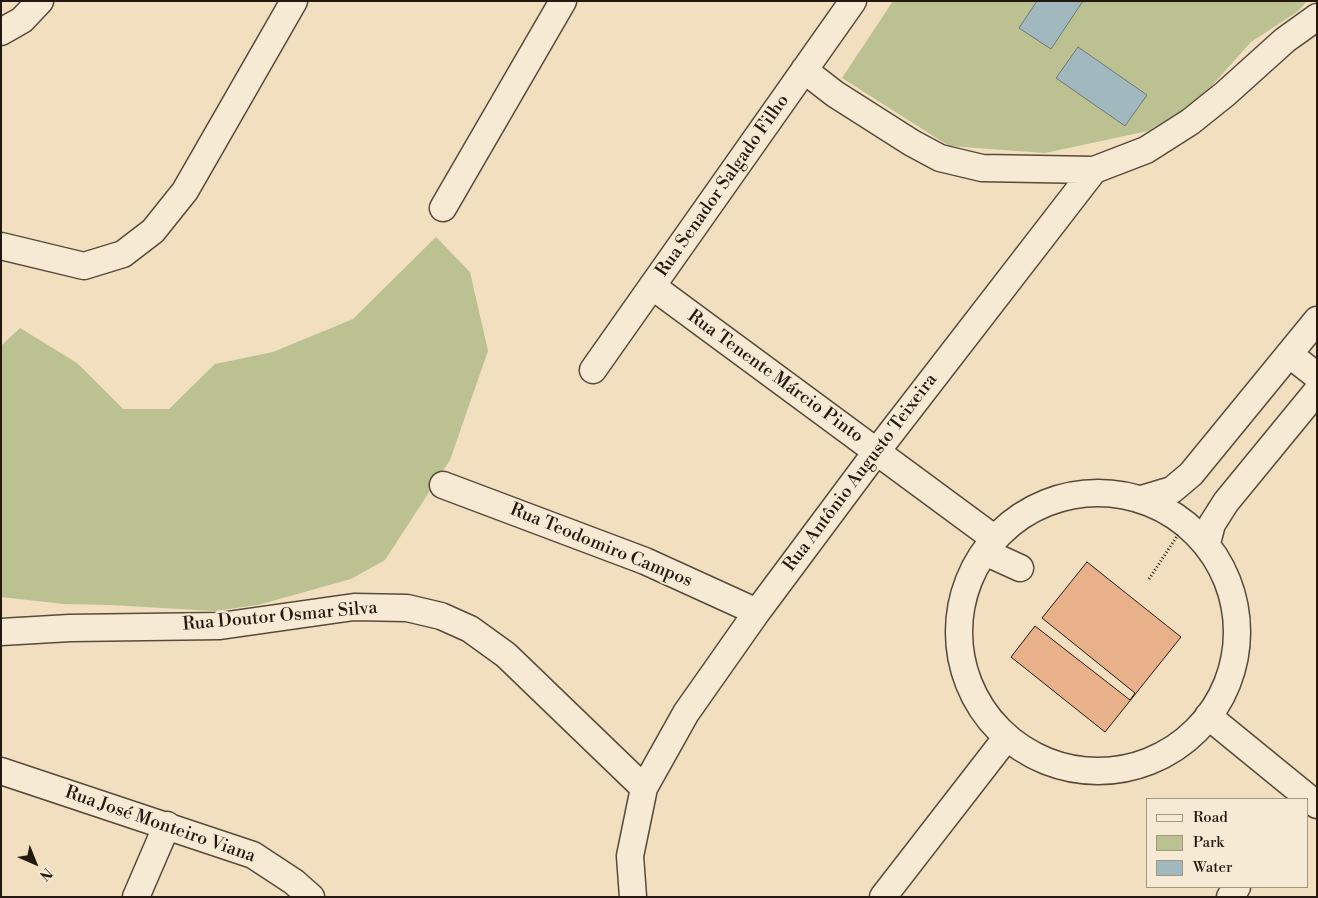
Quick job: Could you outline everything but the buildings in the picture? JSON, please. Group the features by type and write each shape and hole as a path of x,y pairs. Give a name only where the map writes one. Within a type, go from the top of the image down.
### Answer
{"street":[{"path":"1,32 22,20 40,1"},
{"path":"1,246 84,266 123,254 153,231 185,191 294,1"},
{"path":"443,208 563,1"},
{"name":"Rua Senador Salgado Filho","path":"593,370 853,1"},
{"path":"804,70 842,99 912,143 940,158 982,168 1094,170 1146,150 1190,122 1285,40 1317,17"},
{"name":"Rua Antônio Augusto Teixeira","path":"633,897 630,856 644,788 686,713 757,612 877,451 1094,170"},
{"name":"Rua Tenente Márcio Pinto","path":"652,286 877,451 1020,568"},
{"path":"1142,499 1172,490 1190,474 1317,320"},
{"path":"1289,354 1317,376"},
{"path":"1207,543 1212,524 1226,502 1317,391"},
{"name":"Rua Teodomiro Campos","path":"444,485 645,560 757,612"},
{"path":"1102,492 1142,499 1177,516 1185,524 1207,543 1229,580 1238,623 1234,666 1208,716 1198,730 1167,755 1120,770 1070,770 1027,752 1007,737 990,721 978,703 968,681 959,642 958,617 962,598 972,576 991,546 1027,513 1063,497 1102,492"},
{"name":"Rua Doutor Osmar Silva","path":"1,632 70,628 220,626 354,607 407,608 442,616 470,629 506,655 644,788"},
{"path":"1208,716 1310,795"},
{"path":"883,897 1007,737"},
{"name":"Rua José Monteiro Viana","path":"1,771 253,855 294,882 311,897"},
{"path":"136,897 167,825"}],"path":[{"path":"1149,579 1185,524"}],"green space":[{"path":"893,1 1307,1 1297,12 1251,42 1199,100 1148,131 1045,153 949,146 842,78"},
{"path":"436,237 470,272 488,351 450,460 385,560 351,579 258,605 214,611 64,604 1,597 1,346 20,328 77,363 123,409 169,409 215,364 273,352 353,319"}],"water":[{"path":"1037,1 1083,1 1051,49 1019,28"},
{"path":"1078,47 1147,95 1125,126 1056,78"}]}
